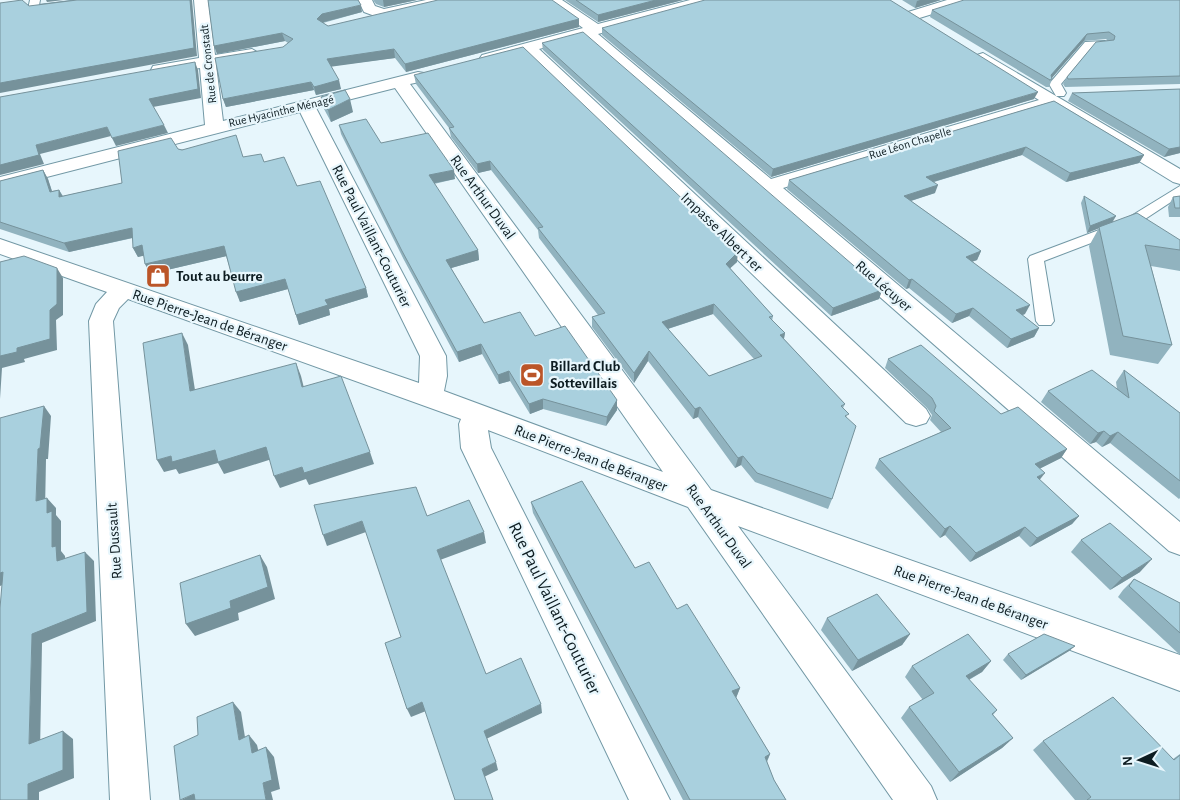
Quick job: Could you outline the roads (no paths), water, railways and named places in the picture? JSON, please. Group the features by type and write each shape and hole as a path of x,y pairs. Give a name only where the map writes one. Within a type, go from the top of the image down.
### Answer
{"street":[{"name":"Rue de Cronstadt","path":"201,0 214,127"},
{"path":"365,0 369,9 383,14"},
{"path":"362,20 446,0"},
{"name":"Rue Lécuyer","path":"552,0 591,30 768,186 1180,541"},
{"path":"473,62 707,0"},
{"path":"913,15 963,0"},
{"path":"896,5 929,25"},
{"name":"Impasse Albert 1er","path":"528,48 916,416"},
{"path":"970,50 1052,96 1176,173"},
{"path":"141,73 266,51"},
{"name":"Rue Hyacinthe Ménagé","path":"0,183 436,72"},
{"name":"Rue Arthur Duval","path":"399,82 917,800"},
{"path":"1052,96 1080,93"},
{"name":"Rue Léon Chapelle","path":"768,186 1052,96"},
{"name":"Rue Paul Vaillant-Couturier","path":"306,106 433,356 435,370 434,386 428,396"},
{"name":"Rue Pierre-Jean de Béranger","path":"0,246 428,396 701,500 1180,673"},
{"name":"Rue Dussault","path":"123,290 108,304 101,321 130,800"},
{"name":"Rue Paul Vaillant-Couturier","path":"477,414 473,424 476,448 650,800"}],"lane":[{"path":"35,0 33,9 102,0"},
{"path":"1052,96 1055,84 1090,44 1105,44"},
{"path":"1045,321 1036,260 1128,224 1180,190"}],"place":[{"name":"Tout au beurre","path":"158,276"},
{"name":"Billard Club Sottevillais","path":"532,375"}]}
